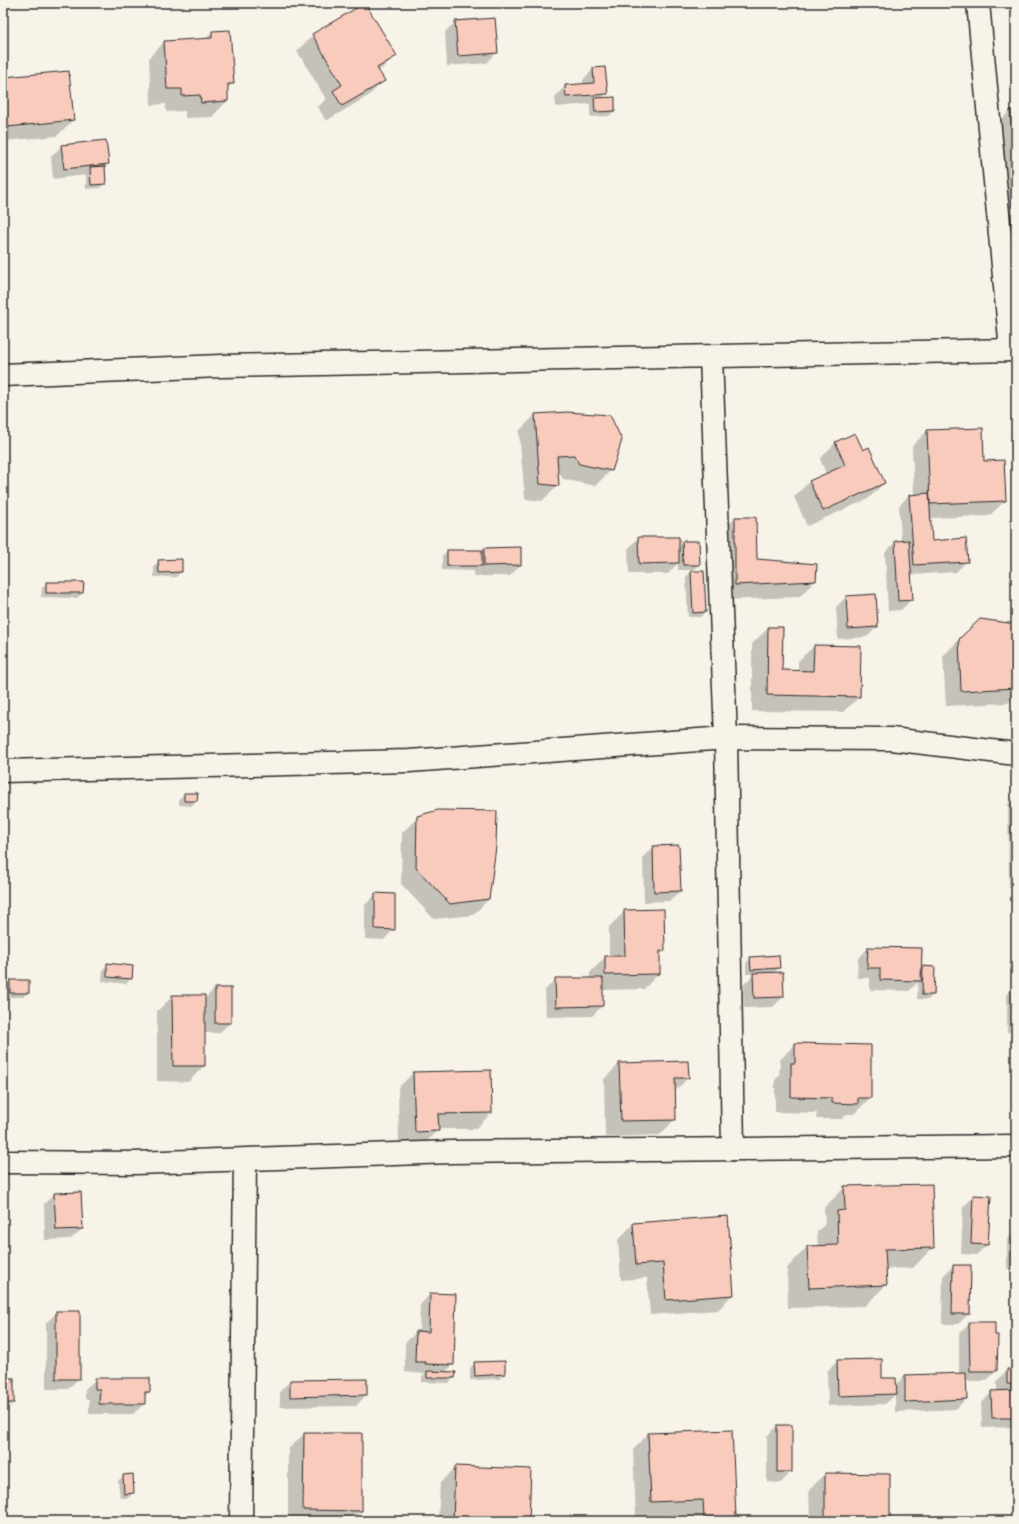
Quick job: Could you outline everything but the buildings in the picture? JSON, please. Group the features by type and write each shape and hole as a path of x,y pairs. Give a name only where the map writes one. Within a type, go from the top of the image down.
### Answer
{"street":[{"path":"3,375 221,366 1014,350 978,3"},
{"path":"711,357 726,738 733,1149"},
{"path":"3,771 409,761 726,738 891,739 1016,754"},
{"path":"3,1162 135,1163 452,1152 1016,1146"},
{"path":"241,1521 245,1160"}]}
